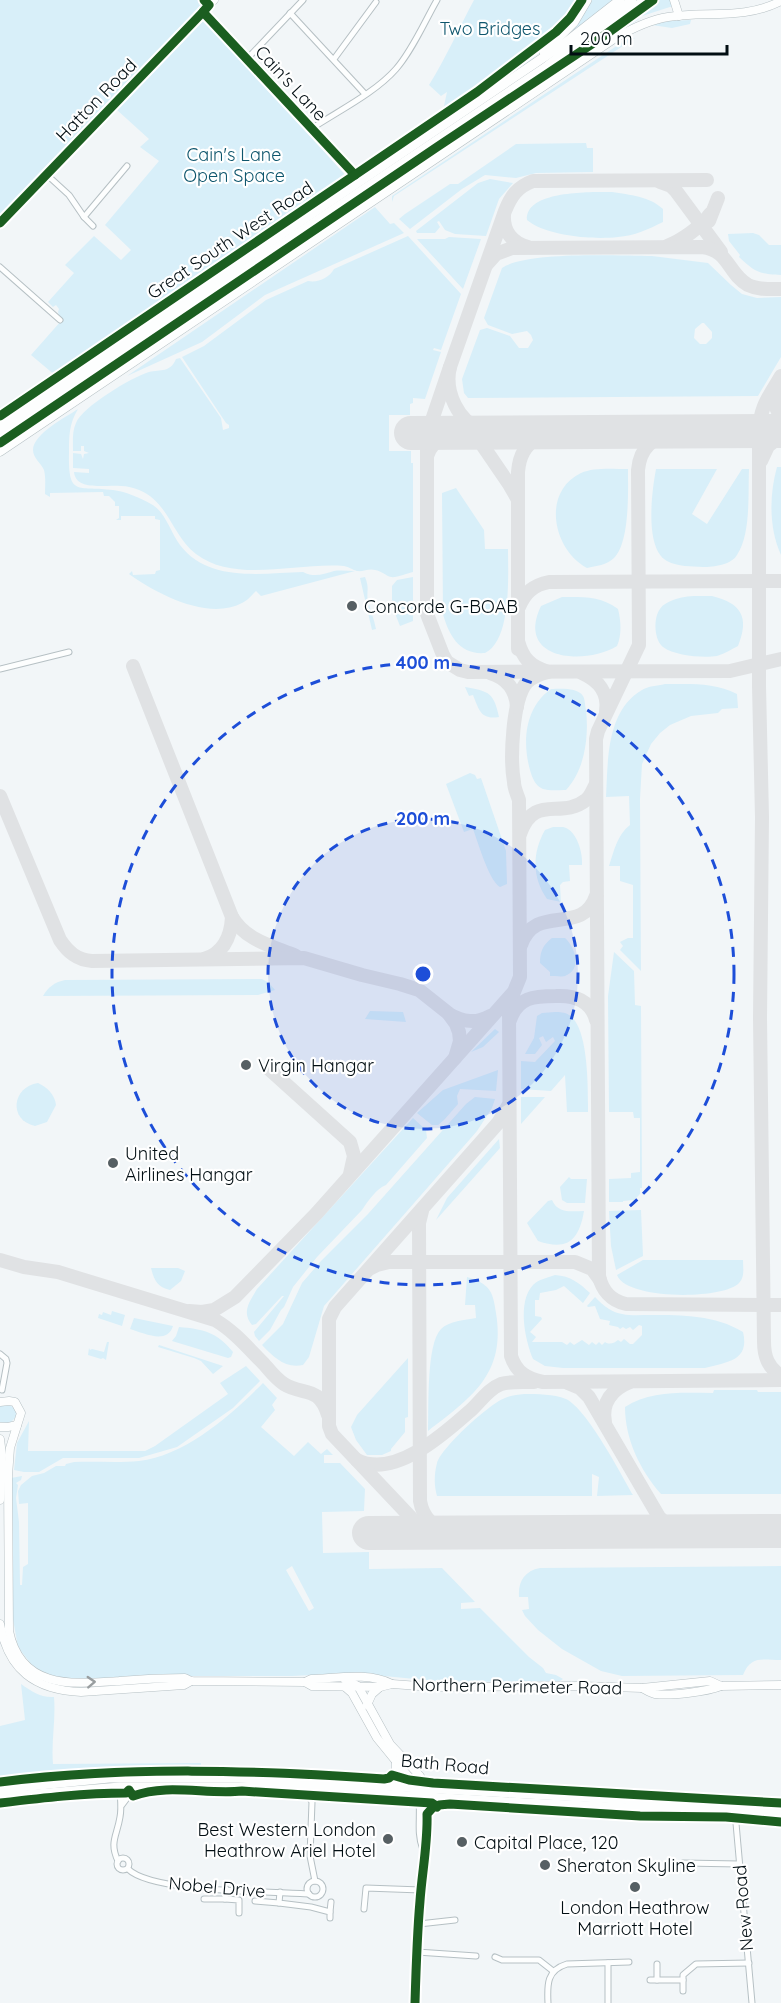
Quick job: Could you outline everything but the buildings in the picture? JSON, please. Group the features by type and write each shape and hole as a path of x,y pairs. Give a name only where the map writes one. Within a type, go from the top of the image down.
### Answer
{"highway":[{"path":"482,99 551,45 574,22 588,0"},
{"path":"482,99 565,43 620,0"},
{"name":"Great South West Road","path":"0,433 546,68 632,0"},
{"path":"546,68 645,0"},
{"name":"Great South West Road","path":"0,424 482,99"},
{"name":"Bath Road","path":"0,1797 239,1778 386,1785 444,1797 527,1803 781,1815"},
{"name":"Bath Road","path":"0,1789 120,1786 304,1788 781,1808"}],"main road":[{"path":"415,2003 418,1924 424,1848 428,1838 423,1792"},
{"path":"423,1792 421,1839 424,1848"},
{"path":"427,1814 444,1797"}],"street":[{"name":"Hatton Road","path":"0,223 214,0"},
{"path":"246,60 303,0"},
{"path":"311,129 365,94 397,69 437,0"},
{"path":"674,0 679,16"},
{"path":"0,452 616,37 646,22 679,16 746,13 781,1"},
{"path":"334,59 376,2"},
{"name":"Cain's Lane","path":"203,12 352,172"},
{"path":"290,14 365,94"},
{"path":"84,218 127,166"},
{"path":"46,174 69,195 84,218 93,226"},
{"path":"0,267 60,320"},
{"path":"0,669 69,652"},
{"path":"0,1354 7,1360 2,1390"},
{"path":"0,1402 9,1401 17,1405 21,1413 17,1425 0,1426"},
{"name":"Northern Perimeter Road","path":"17,1425 9,1458 7,1503 9,1623 11,1638 18,1655 25,1665 36,1673 47,1679 82,1683 184,1678 191,1681 305,1682 312,1679 344,1682 364,1677 382,1678 392,1684"},
{"path":"0,1439 2,1465 0,1500"},
{"name":"Northern Perimeter Road","path":"0,1624 7,1650 15,1663 32,1679 45,1686 81,1692 184,1685 191,1681"},
{"path":"357,1702 358,1686 364,1677"},
{"path":"344,1682 358,1686 390,1744 420,1776 423,1792"},
{"path":"344,1682 377,1738 423,1792"},
{"name":"Northern Perimeter Road","path":"358,1686 380,1687 392,1684 581,1686 642,1688 653,1694 666,1694 710,1691 720,1686 781,1686"},
{"path":"367,1705 372,1694 380,1687"},
{"path":"386,1785 396,1776 396,1761"},
{"path":"120,1786 122,1805"},
{"path":"122,1805 131,1793 146,1786"},
{"path":"304,1788 312,1802 309,1856 315,1881"},
{"path":"312,1802 326,1790"},
{"name":"Nobel Drive","path":"122,1805 113,1847 118,1861 121,1858 126,1859 130,1863 128,1869 141,1876 162,1883 309,1894"},
{"name":"New Road","path":"735,1812 752,2003"},
{"path":"683,1863 708,1866 739,1864"},
{"path":"315,1881 321,1884 322,1892 316,1896 309,1894 308,1884 315,1881"},
{"path":"364,1909 366,1888 421,1890"},
{"path":"225,1899 226,1889"},
{"path":"279,1903 280,1892"},
{"path":"204,1899 239,1900 239,1913"},
{"path":"255,1901 310,1907 330,1915 331,1902"},
{"path":"418,1924 455,1920"},
{"path":"417,1952 476,1956"},
{"path":"495,1957 502,1960 540,1960 553,1971"},
{"path":"548,2003 548,1983 553,1971 567,1964 629,1962"},
{"path":"608,1963 608,2003"},
{"path":"683,1992 683,1975 696,1964 749,1963"},
{"path":"657,1964 653,1980 683,1980"}],"green space":[{"path":"0,0 202,0 203,3 0,217"},
{"name":"Two Bridges","path":"474,0 581,0 555,32 442,115 447,92 441,96 429,85"},
{"path":"585,0 576,17 554,40 523,66 448,121 361,179 359,176 477,95 544,44 570,20"},
{"path":"592,0 618,0 573,32 572,29"},
{"path":"659,0 673,0 673,6 642,16 641,14"},
{"path":"638,17 639,19 378,195 372,188 533,81 551,73"},
{"path":"691,20 690,24 672,28 652,25 667,21"},
{"name":"Cain's Lane Open Space","path":"201,21 206,21 347,177 56,376 31,355 61,321 59,309 48,302 74,273 65,265 94,236 121,260 131,250 105,225 159,161 140,147 149,139 117,110"},
{"path":"630,37 635,38 394,196 392,202 392,196"},
{"path":"586,143 587,148 593,148 593,172 536,173 516,178 485,175 462,189 410,229 399,219 450,184 458,184 516,144"},
{"path":"490,179 513,183 499,199 486,236 455,234 445,230 439,221 437,222 440,227 435,233 417,233 416,231 478,183"},
{"path":"366,190 370,198 0,447 0,439"},
{"path":"612,192 652,201 663,209 663,222 630,235 596,238 570,236 546,230 527,220 529,210 548,198 576,193"},
{"path":"375,207 390,224 394,223 404,233 265,295 202,342 127,376"},
{"path":"753,233 759,235 769,245 781,245 781,275 762,273 754,269 739,257 740,255 729,241 728,234"},
{"path":"408,236 461,294 441,350 434,348 433,350 441,352 425,399 413,398 413,403 410,404 410,415 389,415 389,451 411,451 411,463 413,463 413,572 393,577 370,569 357,571 344,566 267,570 229,568 212,563 188,547 164,511 149,495 128,487 86,485 76,478 74,472 89,473 89,469 73,468 73,453 81,454 83,459 84,454 89,453 84,451 84,446 81,446 81,451 73,451 75,426 80,416 97,401 141,375 171,367 176,359 180,358 221,418 223,430 229,428 182,357 204,346 266,300 308,281 323,279 334,269"},
{"path":"449,237 481,239 463,289 417,239"},
{"path":"652,256 708,263 742,294 757,298 781,297 781,357 758,396 468,398 464,393 462,379 480,330 487,328 510,336 519,348 528,348 533,340 527,331 512,334 488,325 484,318 502,268 531,259 552,257","holes":["704,323 712,332 712,338 706,344 700,344 694,338 695,329"]},
{"path":"78,409 69,436 69,467 73,483 83,488 122,492 151,504 164,517 176,540 192,557 221,571 237,573 303,572 315,575 336,571 355,571 261,596 256,591 244,602 229,608 199,607 183,603 154,590 129,574 132,571 133,575 155,574 160,570 160,520 155,519 155,516 121,516 121,520 116,520 119,518 119,506 115,506 115,502 109,496 104,496 103,492 50,493 50,497 45,494 44,470 34,456 34,444 51,426"},
{"path":"777,467 781,467 781,555 774,534 771,512"},
{"path":"628,469 627,516 619,550 608,562 587,568 575,560 560,535 556,521 556,507 560,493 568,482 586,471"},
{"path":"656,469 717,469 692,514 707,524 742,469 749,469 745,536 737,555 731,561 712,567 685,566 667,561 660,554 655,545 651,518"},
{"path":"456,488 484,530 485,549 508,549 508,589 504,621 494,646 485,653 476,653 462,647 452,637 443,614 442,493"},
{"path":"365,577 368,601 376,629 372,630 360,578"},
{"path":"413,577 413,621 400,626 392,606 392,586 397,580"},
{"path":"712,596 730,603 740,613 743,627 738,646 717,656 704,657 689,656 668,650 660,644 656,618 661,607 680,598"},
{"path":"562,597 599,599 618,609 620,637 617,646 588,656 557,654 545,648 537,638 535,624 541,606"},
{"path":"665,684 702,684 720,687 737,694 738,708 691,716 670,725 651,744 642,764 640,799 641,971 620,950 623,946 620,942 633,938 633,885 620,881 620,866 609,866 619,838 630,825 629,796 606,797 607,768 611,738 621,711 630,699 642,690"},
{"path":"465,687 489,694 495,703 499,717 484,715 473,695 469,696"},
{"path":"551,689 577,691 584,697 586,710 587,731 584,752 578,773 566,790 545,790 538,786 532,776 526,748 531,715 542,696"},
{"path":"470,773 477,779 481,778 506,851 507,884 500,887 488,869 473,829 464,832 446,784"},
{"path":"563,827 572,833 580,848 582,860 582,865 569,865 570,881 560,885 561,902 547,899 536,874 538,847 545,830"},
{"path":"552,938 565,938 574,952 576,963 571,973 565,976 550,976 550,972 540,963 543,949"},
{"path":"614,952 634,971 635,1005 641,1006 642,1188 634,1200 623,1202 609,1202 609,1179 631,1178 631,1173 640,1172 640,1118 634,1118 633,1112 609,1112 608,996"},
{"path":"262,979 275,990 258,995 43,996 52,985 65,980"},
{"path":"370,1011 403,1012 406,1022 365,1019"},
{"path":"555,1012 569,1015 576,1022 580,1032 586,1060 588,1112 567,1112 565,1075 551,1091 521,1089 521,1061 535,1062 555,1041 553,1037 546,1042 543,1036 539,1038 542,1045 535,1054 525,1054 534,1038 537,1016 542,1013"},
{"path":"495,1029 499,1032 483,1047 471,1052"},
{"path":"498,1070 496,1091 460,1089 457,1096 458,1104 438,1125 432,1125 417,1113 443,1090"},
{"path":"38,1083 50,1092 56,1105 47,1122 35,1126 26,1123 20,1117 17,1104 23,1091"},
{"path":"475,1097 495,1099 492,1108 477,1131 324,1306 309,1357 303,1365 285,1364 276,1358 262,1345 283,1324 302,1283 368,1214 466,1104"},
{"path":"521,1097 545,1097 521,1124"},
{"path":"413,1118 426,1130 427,1138 317,1257 293,1287 270,1330 259,1341 254,1332 284,1296 256,1324 252,1325 247,1311 249,1302 257,1289"},
{"path":"499,1139 500,1148 436,1220 447,1198"},
{"path":"569,1177 587,1179 585,1203 567,1203 562,1200 560,1187"},
{"path":"552,1200 561,1210 584,1211 579,1230 570,1241 564,1244 548,1244 538,1241 527,1223 548,1201"},
{"path":"641,1210 643,1256 616,1270 611,1246 609,1211"},
{"path":"643,1260 743,1260 743,1275 741,1281 730,1289 696,1295 655,1293 624,1283 617,1275"},
{"path":"151,1268 178,1268 185,1271 181,1281 170,1290 157,1282"},
{"path":"555,1275 574,1281 590,1293 583,1303 564,1286 540,1293 539,1300 535,1300 535,1316 542,1319 530,1332 536,1337 532,1342 562,1342 567,1345 570,1342 574,1345 582,1340 589,1345 592,1342 596,1345 599,1342 602,1345 605,1342 612,1343 618,1340 621,1342 624,1339 633,1344 642,1335 642,1326 639,1325 633,1330 630,1327 620,1329 609,1325 610,1321 600,1319 595,1306 587,1306 595,1297 614,1312 624,1314 687,1316 721,1322 743,1332 743,1349 740,1355 729,1362 705,1368 545,1366 533,1359 527,1342 524,1321 525,1301 533,1285"},
{"path":"467,1277 485,1285 491,1293 495,1305 498,1334 496,1352 482,1382 471,1395 428,1431 431,1362 436,1337 448,1324 476,1318 475,1305 465,1305"},
{"path":"112,1311 125,1315 122,1326 98,1318 103,1312 111,1315"},
{"path":"134,1318 173,1326 166,1335 148,1335 130,1329"},
{"path":"179,1327 195,1329 215,1336 233,1352 231,1357 172,1341"},
{"path":"109,1342 106,1360 88,1355 89,1348 104,1352"},
{"path":"159,1345 223,1366 213,1374 201,1361 158,1347"},
{"path":"408,1358 408,1417 405,1418 405,1432 391,1451 382,1455 367,1455 356,1440 351,1427 357,1415"},
{"path":"246,1366 260,1381 233,1408 177,1447 139,1458 63,1458 39,1472 14,1470 17,1443 29,1421 28,1451 145,1451 228,1394 220,1383"},
{"path":"263,1383 277,1398 272,1405 275,1410 261,1427 294,1456 308,1442 321,1454 327,1449 333,1455 324,1455 324,1463 340,1463 365,1489 364,1511 322,1512 323,1553 369,1552 369,1569 442,1568 475,1602 461,1603 461,1609 480,1608 546,1673 563,1679 560,1681 447,1682 352,1673 292,1676 139,1676 90,1679 54,1677 41,1672 31,1664 18,1647 11,1608 11,1478 22,1476 21,1480 16,1483 18,1485 16,1498 19,1522 20,1585 22,1585 23,1567 28,1564 28,1503 19,1504 18,1491 21,1485 32,1476 44,1473 56,1466 65,1466 74,1462 139,1461 174,1451 222,1421","holes":["292,1566 314,1608 309,1611 286,1570"]},
{"path":"714,1390 781,1392 781,1494 661,1494 647,1475 631,1442 625,1407 656,1395 713,1393"},
{"path":"524,1394 556,1396 574,1405 584,1415 603,1443 633,1495 597,1496 599,1477 592,1474 592,1496 437,1496 436,1467 447,1447 488,1408 510,1396"},
{"path":"9,1404 16,1410 16,1417 10,1423 0,1422 0,1406"},
{"path":"781,1566 781,1660 754,1661 743,1675 622,1676 601,1671 562,1649 538,1630 522,1610 529,1609 528,1597 519,1597 523,1578 534,1569 540,1568"},
{"path":"21,1684 40,1695 54,1697 53,1764 201,1763 201,1768 53,1773 53,1775 0,1781 0,1726 25,1720"}],"taxiway":[{"path":"525,432 492,432 473,426 460,413 449,386 450,367 512,196 533,181 707,180"},
{"path":"660,182 671,186 676,191 721,252"},
{"path":"709,221 718,198"},
{"path":"667,246 690,233 710,214"},
{"path":"504,215 505,226 510,236 517,243 528,247"},
{"path":"487,264 496,254 512,248 702,247 711,249 723,257 736,275 748,285 781,289"},
{"path":"450,367 432,420 427,444 427,614 447,662 468,672 730,671 781,659"},
{"path":"781,376 763,408 759,431 759,686 762,817 760,1018 764,1341 768,1361 781,1376"},
{"path":"775,389 774,403 781,418"},
{"path":"468,424 517,498"},
{"path":"518,649 518,472 520,459 525,449 540,437 583,432"},
{"path":"673,432 659,437 649,445 639,462 639,645 596,739 599,1276 608,1294 626,1304 781,1305"},
{"path":"427,456 431,448 442,438 457,434 481,433"},
{"path":"761,461 768,446 781,436"},
{"path":"519,607 531,590 549,582 781,581"},
{"path":"518,641 528,661 548,672 529,680 522,690 515,715 512,745 514,784 519,800 520,977 509,1011 511,1356 523,1374 543,1382 781,1380"},
{"path":"133,666 232,917 237,925 252,937 296,956"},
{"path":"490,673 506,681 510,686 515,695 517,707"},
{"path":"582,673 593,679 601,688 606,698 606,711"},
{"path":"520,834 533,814 540,810 577,806 588,798 596,784"},
{"path":"0,796 60,940 77,957 92,961 304,958 419,990 448,1013 456,1024 460,1041 455,1058"},
{"path":"521,945 528,932 537,925 580,915 589,908 596,896"},
{"path":"204,959 217,953 225,943 232,917"},
{"path":"189,1311 214,1310 235,1297 316,1214 512,994"},
{"path":"510,1020 517,1007 528,999 563,996 586,1003 594,1013 596,1020"},
{"path":"449,1014 469,1021 490,1016"},
{"path":"268,1068 350,1142 354,1156 350,1174"},
{"path":"436,1532 418,1525 332,1434 329,1426 329,1319 335,1307 498,1123 508,1106"},
{"path":"422,1211 419,1223 420,1501 430,1521 449,1532"},
{"path":"0,1260 24,1267 58,1272 215,1320 241,1340 281,1382 320,1399 328,1415"},
{"path":"371,1268 389,1262 575,1262 592,1269 600,1280"},
{"path":"357,1460 371,1464 386,1464 402,1459 432,1442 496,1386 509,1382 534,1382"},
{"path":"605,1422 604,1415 609,1398 630,1382"},
{"path":"568,1383 580,1388 589,1397 659,1517 667,1525 683,1531"}],"runway":[{"path":"411,433 781,431"},
{"path":"369,1533 781,1531"}],"cycle path":[{"path":"0,223 203,12 209,5 204,0"},
{"path":"0,416 477,92 556,32 570,18 582,0"},
{"path":"0,443 598,40 653,0"},
{"path":"203,12 355,175"},
{"path":"0,1782 96,1774 192,1771 288,1773 384,1779 392,1775 433,1783 781,1803"},
{"path":"0,1803 126,1793 129,1790 133,1796 160,1790 242,1791 432,1803 437,1807 450,1804 640,1816 726,1817 781,1822"},
{"path":"415,2003 418,1927 427,1814 435,1805"}],"place":[{"name":"Concorde G-BOAB","path":"352,606"},
{"name":"Virgin Hangar","path":"246,1065"},
{"name":"United Airlines Hangar","path":"113,1163"},
{"name":"Best Western London Heathrow Ariel Hotel","path":"388,1839"},
{"name":"Capital Place, 120","path":"462,1842"},
{"name":"Sheraton Skyline","path":"545,1865"},
{"name":"London Heathrow Marriott Hotel","path":"635,1887"}]}
